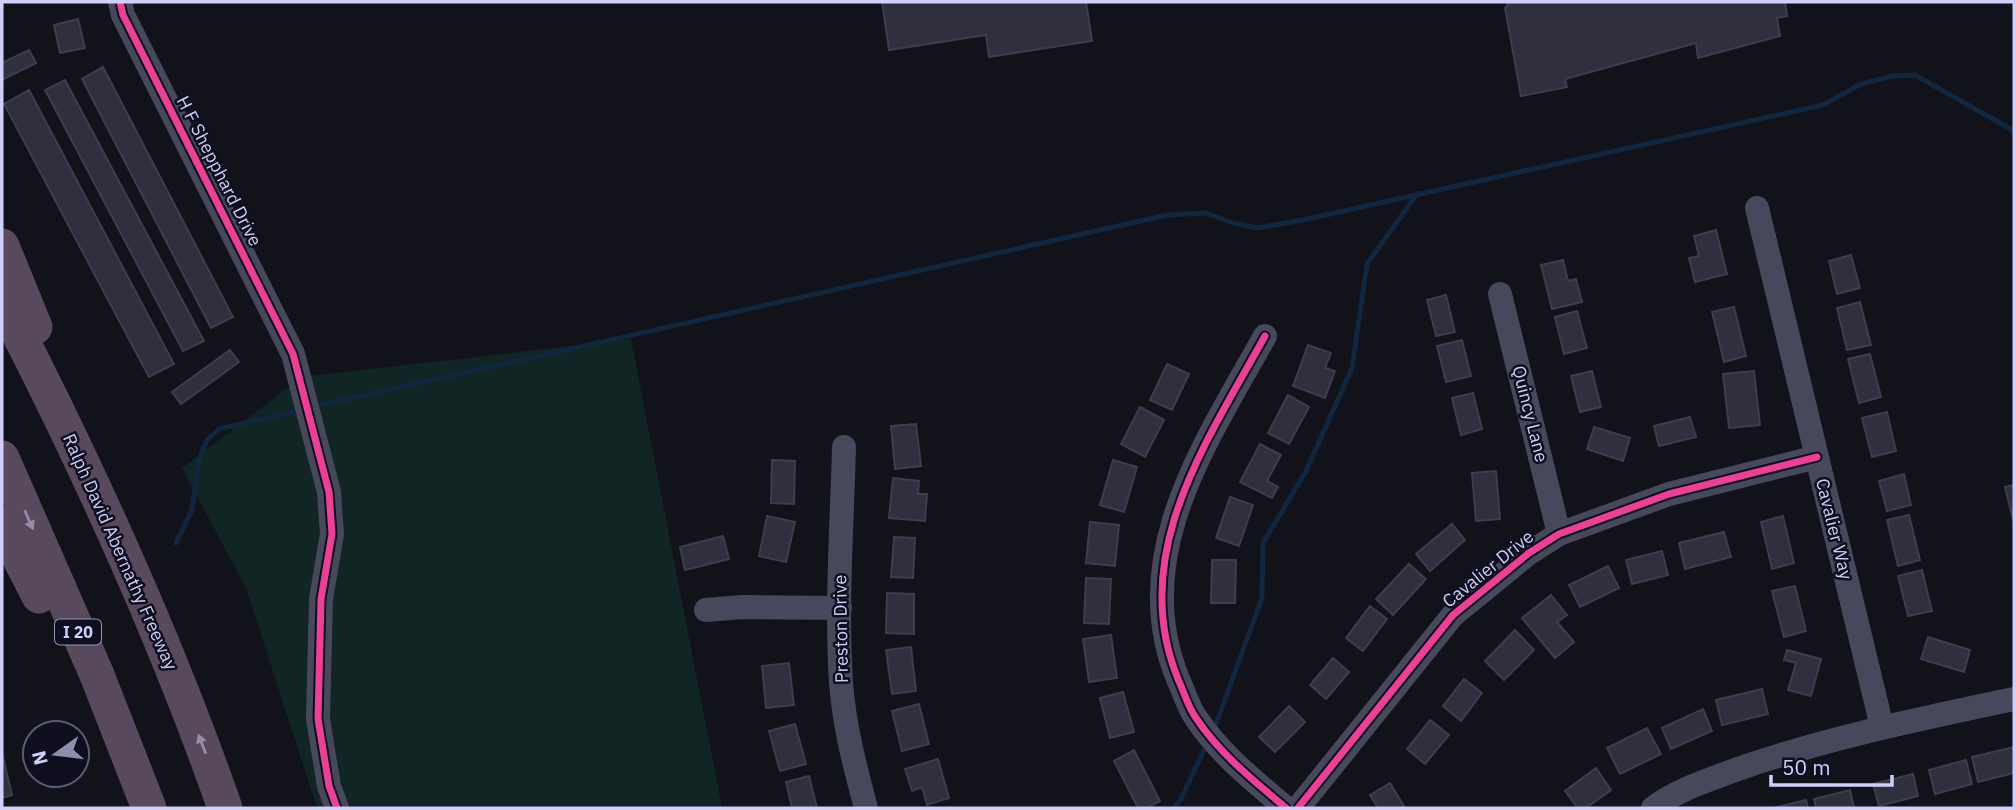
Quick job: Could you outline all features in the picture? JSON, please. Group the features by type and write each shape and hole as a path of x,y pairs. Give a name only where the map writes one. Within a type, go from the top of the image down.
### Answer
{"highway":[{"path":"2,246 142,597"},
{"name":"Ralph David Abernathy Freeway","path":"2,301 58,414 142,597 174,672 225,808"},
{"name":"I 20","path":"2,458 97,675 148,808"},
{"path":"2,524 148,808"}],"street":[{"name":"H F Shepphard Drive","path":"120,2 123,15 293,354 330,492 332,534 321,599 318,719 329,786 337,808"},
{"name":"Cavalier Way","path":"1757,208 1882,727"},
{"name":"Quincy Lane","path":"1500,294 1559,534"},
{"path":"1265,336 1195,464 1176,509 1167,547 1161,616 1172,663 1195,718 1223,754 1286,808"},
{"name":"Preston Drive","path":"844,447 841,684 850,747 866,808"},
{"name":"Cavalier Drive","path":"1298,808 1452,615 1529,553 1559,534 1669,494 1817,457"},
{"path":"706,610 742,607 840,608"},
{"path":"1653,808 1700,783 1762,761 1882,727 2014,699"}],"green space":[{"path":"631,339 722,808 317,808 246,588 182,468 302,377"}],"building":[{"path":"882,2 1086,2 1092,41 989,57 986,35 889,50"},
{"path":"1510,2 1785,2 1787,16 1777,18 1780,36 1698,58 1696,43 1565,79 1567,87 1521,96 1505,8"},
{"path":"78,19 85,48 60,53 54,25"},
{"path":"29,50 36,63 2,80 2,63"},
{"path":"103,67 233,317 211,328 82,79"},
{"path":"65,80 204,341 183,351 45,90"},
{"path":"29,90 174,364 149,377 4,104"},
{"path":"1716,230 1727,274 1695,282 1689,258 1699,256 1694,236"},
{"path":"1851,255 1860,288 1837,294 1829,261"},
{"path":"1563,260 1568,281 1576,279 1582,302 1552,309 1541,265"},
{"path":"1446,295 1455,332 1436,336 1427,300"},
{"path":"1860,302 1871,345 1847,350 1837,308"},
{"path":"1734,307 1746,356 1724,362 1712,312"},
{"path":"1577,311 1587,348 1564,354 1555,317"},
{"path":"1462,340 1471,376 1446,382 1437,346"},
{"path":"1308,345 1331,353 1325,368 1335,371 1325,398 1293,386"},
{"path":"230,350 239,362 181,404 172,392"},
{"path":"1870,354 1881,397 1859,403 1848,359"},
{"path":"1167,364 1189,374 1172,410 1150,400"},
{"path":"1592,371 1601,407 1580,412 1571,376"},
{"path":"1754,371 1760,425 1729,428 1723,374"},
{"path":"1473,393 1482,429 1461,435 1452,398"},
{"path":"1288,395 1309,407 1289,444 1268,433"},
{"path":"1140,407 1164,420 1145,457 1121,444"},
{"path":"1887,412 1896,451 1872,457 1862,418"},
{"path":"1690,417 1696,437 1659,446 1654,426"},
{"path":"916,424 921,466 895,469 891,426"},
{"path":"1594,427 1630,438 1623,461 1587,449"},
{"path":"1260,444 1281,455 1267,481 1278,487 1272,498 1240,482"},
{"path":"772,460 795,461 794,504 771,503"},
{"path":"1113,460 1137,467 1124,512 1100,505"},
{"path":"1496,471 1500,519 1476,521 1472,473"},
{"path":"1904,474 1911,505 1887,511 1879,481"},
{"path":"893,478 919,481 918,494 927,494 925,521 889,518"},
{"path":"2014,485 2014,523 2005,487"},
{"path":"1230,497 1253,505 1239,546 1216,538"},
{"path":"1909,515 1920,560 1898,566 1887,520"},
{"path":"767,516 795,522 786,562 759,556"},
{"path":"1783,516 1794,563 1772,569 1761,522"},
{"path":"1090,522 1119,525 1115,566 1086,563"},
{"path":"1452,524 1465,540 1430,571 1416,554"},
{"path":"1724,532 1731,557 1685,569 1679,543"},
{"path":"723,536 729,559 685,570 680,547"},
{"path":"894,537 915,538 913,578 891,577"},
{"path":"1662,551 1668,575 1632,584 1626,560"},
{"path":"1212,560 1236,560 1235,603 1211,603"},
{"path":"1409,564 1426,579 1393,615 1376,599"},
{"path":"1608,566 1619,588 1580,607 1569,585"},
{"path":"1922,570 1932,611 1908,616 1898,576"},
{"path":"1086,578 1111,579 1109,624 1084,623"},
{"path":"1795,586 1806,631 1784,637 1772,591"},
{"path":"887,593 914,594 914,634 886,633"},
{"path":"1551,595 1567,615 1557,622 1574,642 1555,658 1522,618"},
{"path":"1370,606 1387,619 1363,651 1346,638"},
{"path":"1515,630 1534,650 1504,680 1485,661"},
{"path":"1111,635 1117,678 1089,682 1083,639"},
{"path":"1928,637 1970,650 1964,672 1921,659"},
{"path":"911,647 916,691 892,694 886,650"},
{"path":"1787,650 1821,659 1811,696 1788,690 1796,663 1784,660"},
{"path":"1333,658 1349,672 1326,699 1310,685"},
{"path":"789,663 794,705 766,708 762,666"},
{"path":"1464,679 1482,693 1461,721 1443,706"},
{"path":"1762,689 1768,714 1722,725 1716,700"},
{"path":"1123,692 1134,732 1110,738 1100,698"},
{"path":"919,704 929,744 902,751 892,711"},
{"path":"1289,706 1305,722 1275,752 1259,737"},
{"path":"1703,709 1712,731 1671,749 1662,728"},
{"path":"1430,720 1449,735 1425,764 1407,749"},
{"path":"795,724 806,764 780,771 769,731"},
{"path":"1647,728 1661,754 1620,774 1607,748"},
{"path":"2014,747 2014,773 1978,782 1972,757"},
{"path":"1134,750 1160,801 1146,808 1138,808 1114,761"},
{"path":"2,753 12,795 2,798"},
{"path":"938,759 949,798 927,805 922,787 912,791 905,769"},
{"path":"1966,760 1972,784 1935,794 1929,770"},
{"path":"1596,768 1611,790 1586,808 1578,808 1565,791"},
{"path":"1913,774 1918,796 1879,806 1873,784"},
{"path":"809,776 817,808 792,808 786,782"},
{"path":"1390,783 1405,808 1378,808 1370,795"},
{"path":"1850,790 1854,808 1816,808 1814,799"},
{"path":"1806,800 1808,808 1773,808"}],"waterway":[{"path":"321,405 1167,215 1206,213 1257,228 1303,220 1823,105 1861,84 1893,76 1915,75 2014,131"},
{"path":"1216,724 1262,598 1263,543 1306,471 1352,368 1367,264 1417,194"},
{"path":"176,543 192,510 199,459 207,440 219,429 293,412"},
{"path":"1173,808 1180,801 1204,750"}],"cycle path":[{"path":"120,2 123,15 293,354 329,492 332,534 321,599 318,719 329,786 337,808"},
{"path":"1265,336 1220,416 1181,500 1168,544 1162,588 1165,633 1178,679 1193,714 1226,755 1286,808"},
{"path":"1298,808 1453,615 1529,553 1559,534 1669,494 1817,457"}]}
